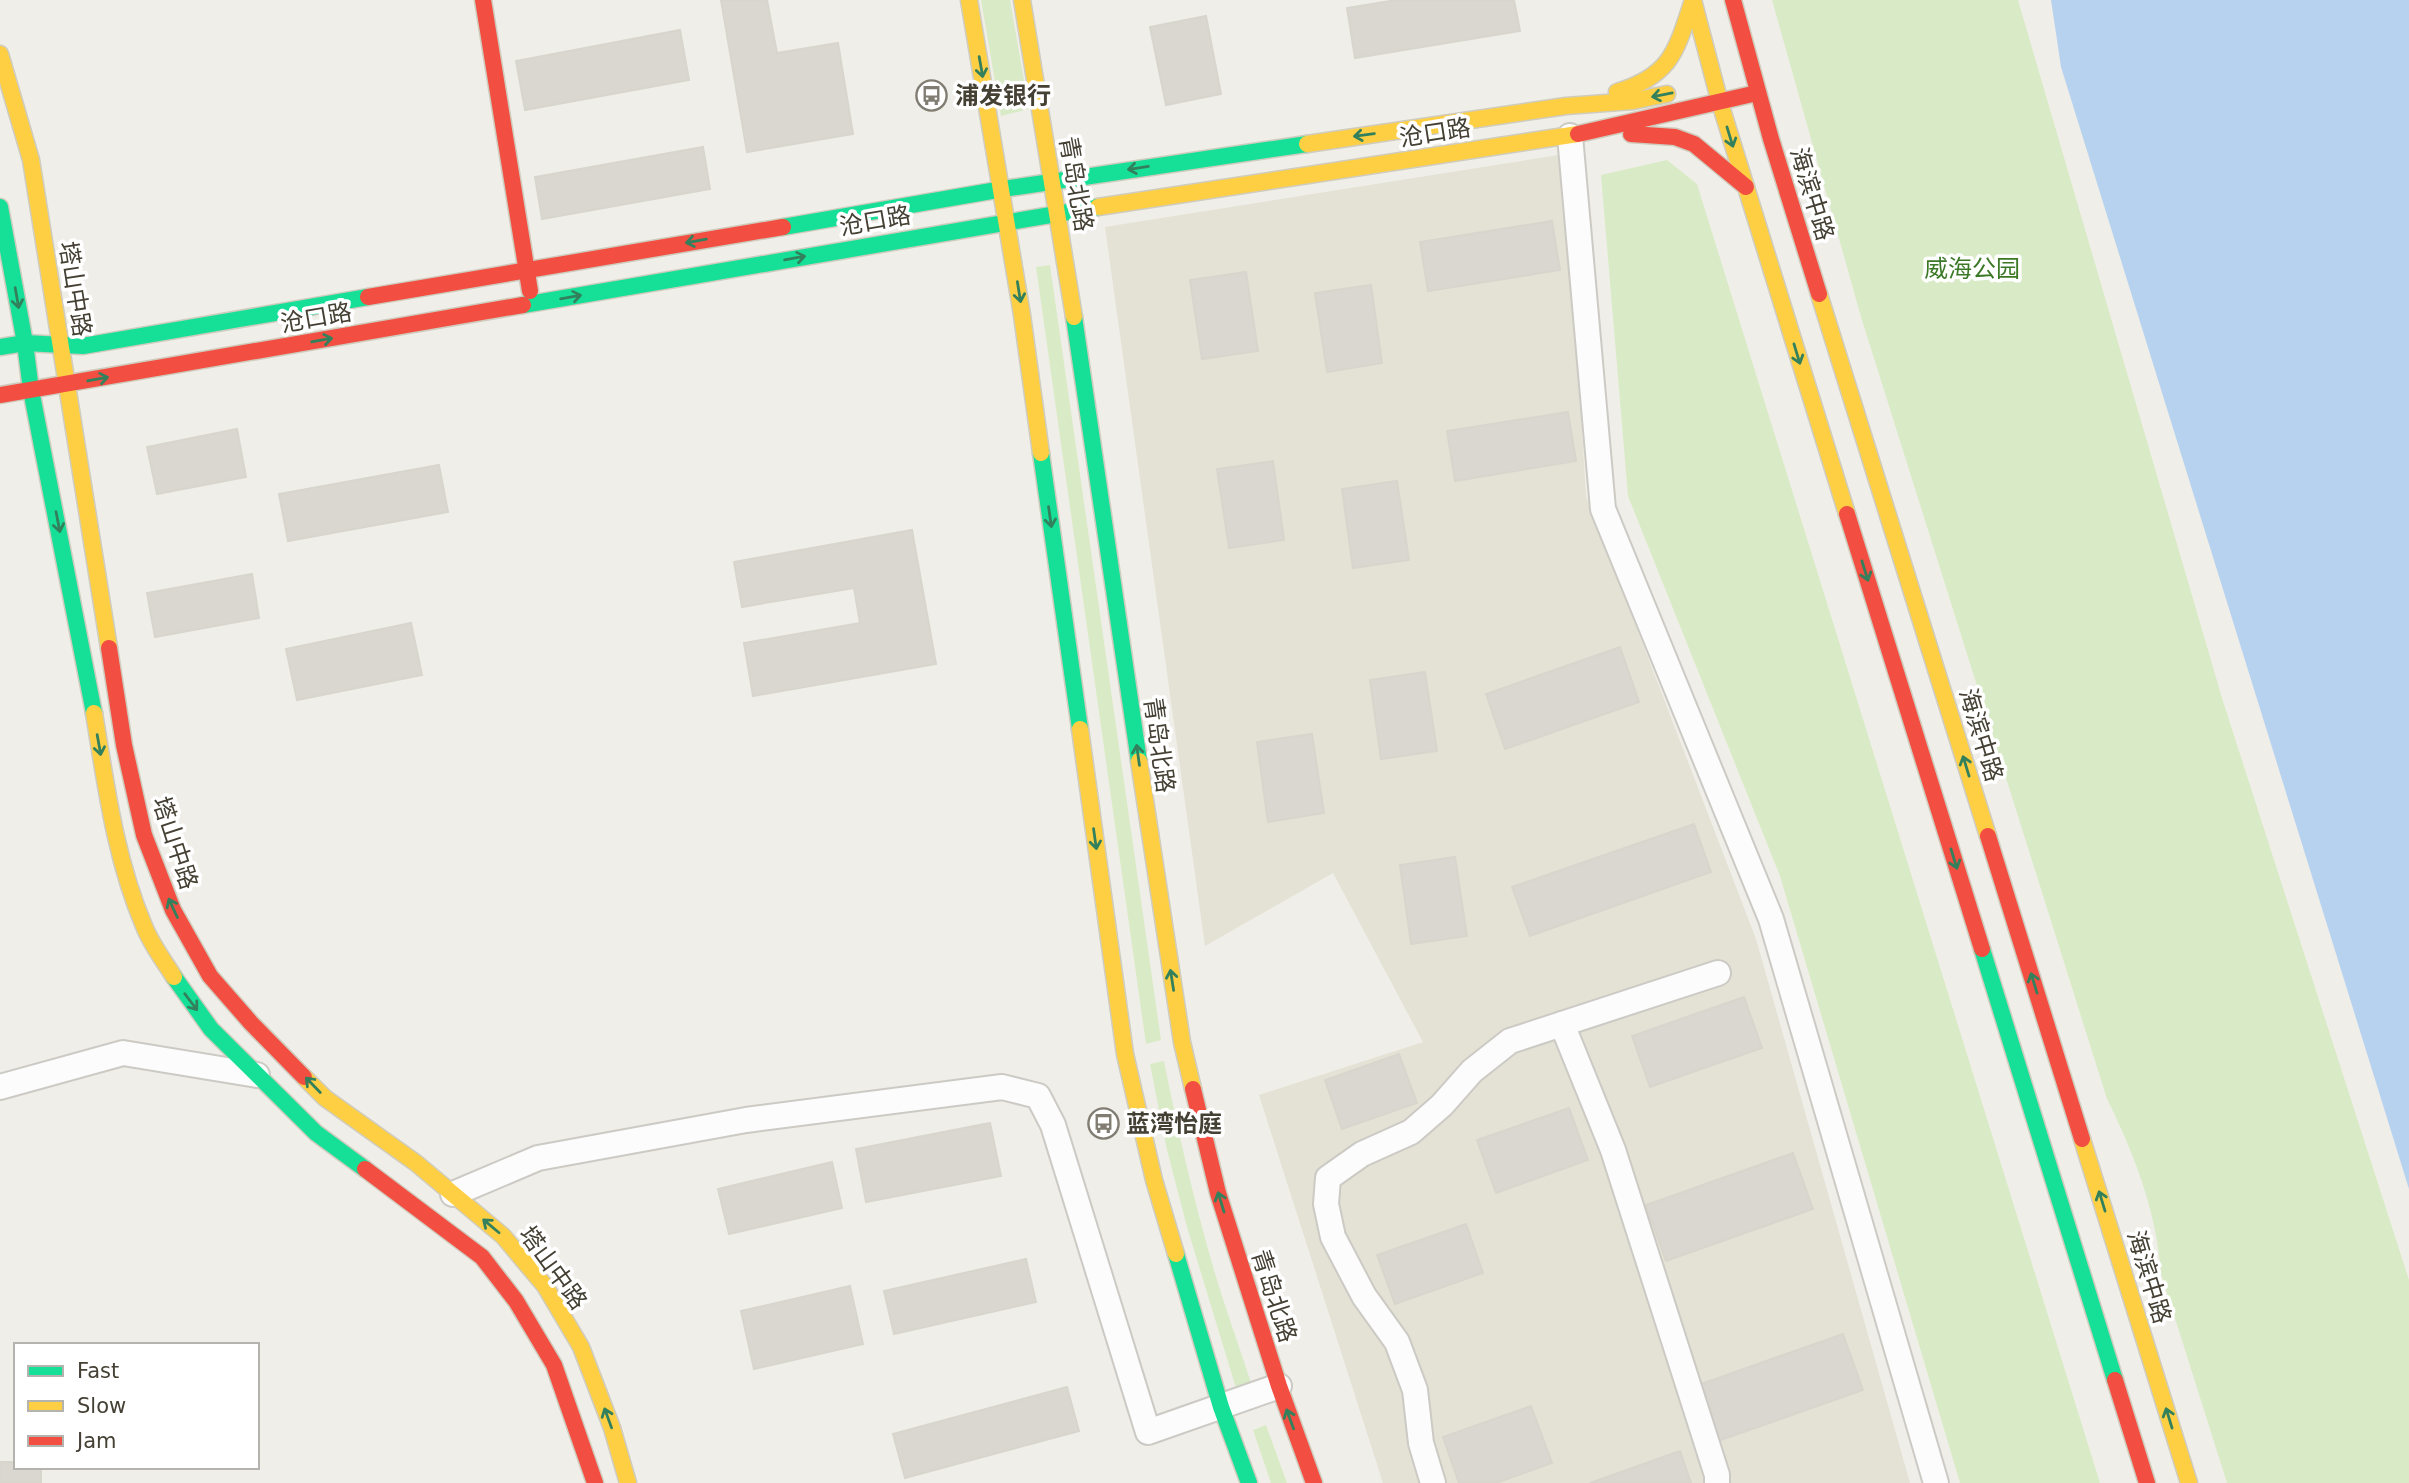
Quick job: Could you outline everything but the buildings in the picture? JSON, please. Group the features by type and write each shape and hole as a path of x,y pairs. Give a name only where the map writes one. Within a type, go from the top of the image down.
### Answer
{"main road":[{"path":"483,0 532,303"},
{"path":"969,0 1003,189 1125,1054 1154,1180 1221,1407 1249,1483"},
{"name":"青岛北路","path":"1022,0 1059,213 1182,1042 1218,1194 1279,1386 1314,1483"},
{"path":"1586,103 1645,83 1663,68 1678,44 1693,0"},
{"name":"海滨中路","path":"1693,0 1720,83"},
{"name":"海滨中路","path":"1733,0 1720,83 1720,103 2147,1483"},
{"name":"塔山中路","path":"0,54 32,160 124,745 144,835 173,910 210,976 251,1023 325,1098 416,1163 503,1236 545,1286 581,1347 628,1483"},
{"name":"沧口路","path":"0,347 25,343 83,346 1003,189 1586,103 1633,101 1720,83"},
{"name":"海滨中路","path":"1720,83 1757,93 2189,1483"},
{"name":"沧口路","path":"0,395 1007,221 1582,134 1757,93"},
{"path":"1582,134 1675,137 1694,144 1709,154 1746,187"},
{"name":"塔山中路","path":"0,207 31,390 82,644 113,826 125,875 145,929 178,985 211,1029 316,1133 482,1257 516,1301 554,1365 594,1483"}],"street":[{"path":"1582,134 1603,509 1771,919 1936,1483"},
{"path":"1433,1483 1421,1443 1415,1390 1397,1342 1364,1296 1333,1237 1326,1204 1328,1178 1362,1154 1411,1132 1443,1105 1472,1071 1510,1041 1718,973"},
{"path":"1562,1024 1613,1150 1713,1462 1717,1483"},
{"path":"0,1087 123,1053 257,1075"},
{"path":"453,1194 538,1158 746,1120 1002,1087 1038,1096 1053,1125 1148,1432 1279,1386"}],"shaded area":[{"path":"1565,154 1586,496 1756,939 1910,1483 1383,1483 1259,1095 1423,1042 1333,873 1205,946 1105,227"}],"green space":[{"path":"981,0 1010,0 1029,109 1001,116"},
{"name":"威海公园","path":"1772,0 2018,0 2222,698 2409,1280 2409,1483 2227,1483 2161,1274 2155,1229 2143,1184 2107,1099 1861,317"},
{"path":"1667,160 1697,184 2100,1483 1960,1483 1780,876 1628,496 1601,175"},
{"path":"1050,265 1161,1040 1146,1044 1036,267"},
{"path":"1164,1061 1207,1244 1251,1383 1236,1388 1187,1227 1167,1150 1150,1064"},
{"path":"1266,1425 1287,1483 1271,1483 1253,1430"}],"water":[{"path":"2051,0 2409,0 2409,1189 2061,67"}],"traffic: fast":[{"path":"783,227 1003,189 1307,144"},
{"path":"0,207 31,390 94,713"},
{"path":"523,305 1098,207"},
{"path":"0,347 25,343 83,346 368,297"},
{"path":"1074,317 1139,761"},
{"path":"1041,453 1080,729"},
{"path":"1982,949 2115,1380"},
{"path":"174,977 211,1029 316,1133 365,1169"},
{"path":"1176,1254 1221,1407 1249,1483"}],"traffic: slow":[{"path":"969,0 1022,315 1041,453"},
{"path":"1022,0 1074,317"},
{"path":"1617,92 1650,78 1661,69 1676,47 1693,0"},
{"path":"1693,0 1720,103 1847,514"},
{"path":"0,54 31,160 109,648"},
{"path":"1307,144 1566,106 1633,101 1667,94"},
{"path":"1098,207 1578,134"},
{"path":"1819,294 1988,836"},
{"path":"94,713 107,794 126,874 147,933 174,977"},
{"path":"1080,729 1125,1054 1154,1180 1176,1254"},
{"path":"1139,761 1182,1042 1193,1089"},
{"path":"304,1077 325,1098 416,1163 503,1236 545,1286 581,1347 612,1428 628,1483"},
{"path":"2082,1139 2189,1483"}],"traffic: jam":[{"path":"483,0 530,291"},
{"path":"1733,0 1771,139 1819,294"},
{"path":"1578,134 1757,93"},
{"path":"1631,134 1675,137 1694,144 1746,187"},
{"path":"368,297 783,227"},
{"path":"0,395 523,305"},
{"path":"1847,514 1982,949"},
{"path":"109,648 124,745 144,835 173,910 210,976 304,1077"},
{"path":"1988,836 2082,1139"},
{"path":"1193,1089 1218,1193 1279,1386 1314,1483"},
{"path":"365,1169 482,1257 516,1301 554,1365 595,1483"},
{"path":"2115,1380 2147,1483"}],"place":[{"name":"浦发银行","path":"932,96"},
{"name":"蓝湾怡庭","path":"1103,1124"}]}
